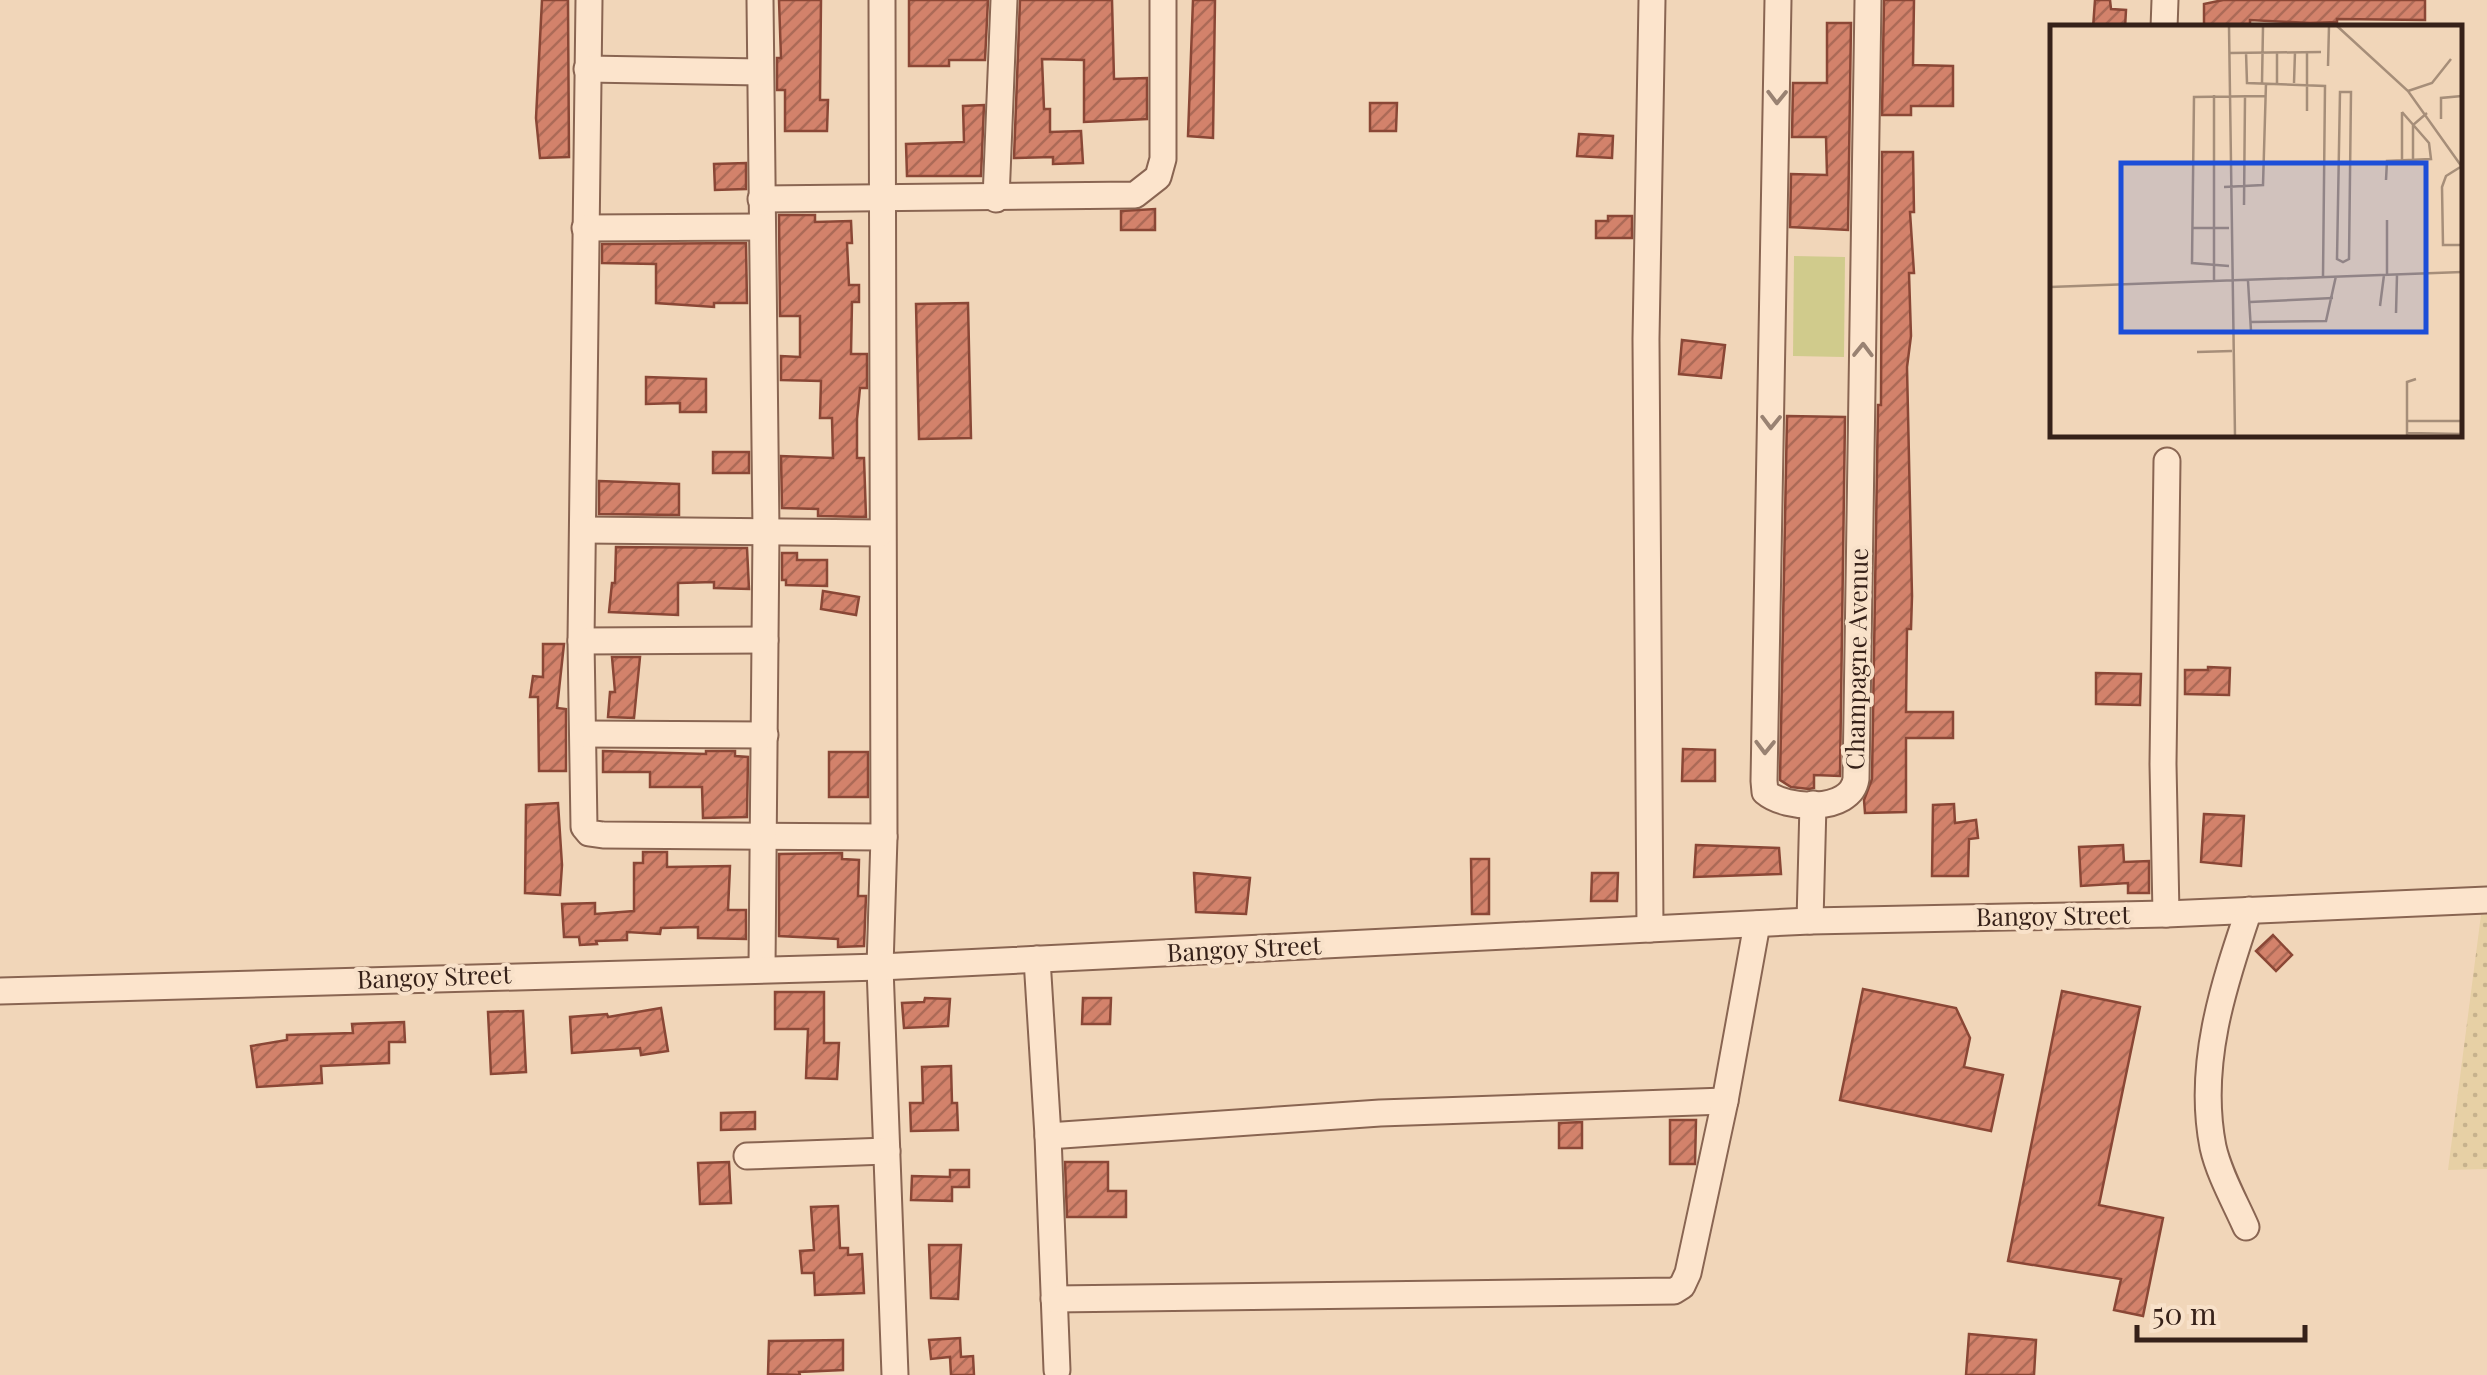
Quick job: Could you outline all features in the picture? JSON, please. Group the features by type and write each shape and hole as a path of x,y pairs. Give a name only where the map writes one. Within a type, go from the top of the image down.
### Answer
{"street":[{"path":"590,0 582,818 589,833 884,837"},
{"path":"760,0 766,532 762,968"},
{"path":"882,0 884,837 880,967 895,1375"},
{"path":"996,199 1004,0"},
{"path":"761,199 1134,195 1158,178 1163,159 1163,0"},
{"path":"1650,929 1646,339 1652,0"},
{"path":"1778,0 1764,781 1766,792 1778,802 1813,804 1810,921"},
{"name":"Champagne Avenue","path":"1813,804 1839,802 1850,796 1856,779 1868,0"},
{"path":"2164,25 2165,0"},
{"path":"587,69 760,72"},
{"path":"585,228 760,227"},
{"path":"2166,914 2163,764 2167,461"},
{"path":"584,530 881,533"},
{"path":"581,641 765,640"},
{"path":"584,734 765,735"},
{"name":"Bangoy Street","path":"0,991 880,967 1810,921 2166,914 2487,900"},
{"path":"2246,1227 2214,1151 2208,1104 2209,1065 2223,988 2249,910"},
{"path":"1054,1300 1674,1291 1682,1286 1688,1273 1757,924"},
{"path":"1037,959 1057,1370"},
{"path":"1048,1136 1380,1113 1725,1101"},
{"path":"747,1156 887,1151"}],"shaded area":[{"path":"1794,256 1845,257 1844,357 1793,356"},
{"path":"2481,915 2487,915 2487,1169 2448,1170"}],"building":[{"path":"542,0 568,0 569,157 540,158 536,118"},
{"path":"779,0 821,0 820,100 828,100 827,131 785,131 785,90 777,90 777,58 781,58"},
{"path":"909,0 988,0 985,60 949,60 949,66 909,66"},
{"path":"1020,0 1112,0 1114,79 1147,78 1147,119 1084,122 1084,60 1042,59 1044,109 1050,109 1050,132 1081,131 1083,163 1053,164 1053,157 1014,158"},
{"path":"1193,0 1215,0 1213,138 1188,136"},
{"path":"1884,0 1914,0 1913,65 1953,66 1953,106 1911,106 1911,115 1882,115"},
{"path":"2095,0 2110,0 2111,9 2126,10 2125,25 2093,25"},
{"path":"2223,0 2425,0 2425,20 2250,20 2250,25 2204,25 2204,4"},
{"path":"1827,23 1851,23 1848,230 1790,227 1791,174 1827,175 1826,137 1792,137 1793,83 1827,83"},
{"path":"1370,103 1397,103 1396,131 1370,131"},
{"path":"984,105 981,176 907,176 906,144 964,142 963,106"},
{"path":"1579,134 1613,136 1612,158 1577,156"},
{"path":"1882,152 1913,152 1914,212 1910,212 1914,273 1909,273 1911,336 1907,367 1912,596 1911,629 1907,629 1906,712 1953,712 1953,738 1906,738 1906,812 1865,813 1864,800 1872,779 1881,405"},
{"path":"746,163 746,189 715,190 714,164"},
{"path":"1155,209 1155,230 1121,230 1121,211"},
{"path":"779,215 815,215 815,222 851,221 852,243 847,243 849,285 859,285 859,302 852,302 851,354 867,354 867,388 860,388 857,419 857,458 864,458 866,517 818,516 818,509 782,508 781,456 833,458 832,418 820,418 821,381 781,380 781,356 800,357 800,316 780,316"},
{"path":"1608,216 1632,216 1632,238 1596,238 1596,221 1608,221"},
{"path":"746,243 747,303 714,303 714,307 656,303 656,264 602,263 602,244"},
{"path":"968,303 971,438 919,439 916,304"},
{"path":"1682,340 1725,345 1721,378 1679,374"},
{"path":"646,377 706,379 706,412 680,412 680,403 646,404"},
{"path":"1787,416 1845,417 1840,776 1814,775 1814,788 1809,789 1791,787 1780,780"},
{"path":"713,452 749,452 749,473 713,473"},
{"path":"599,481 679,484 679,515 599,514"},
{"path":"616,547 747,548 749,589 714,588 714,582 678,583 678,615 609,612"},
{"path":"782,553 797,553 797,560 827,560 827,586 786,585 786,580 782,580"},
{"path":"823,591 859,597 856,615 821,609"},
{"path":"543,644 564,644 557,708 566,709 566,771 539,771 538,697 530,697 533,676 543,677"},
{"path":"612,657 640,657 634,718 608,717 610,692 615,692"},
{"path":"2230,668 2229,695 2185,694 2185,670"},
{"path":"2096,673 2141,674 2140,705 2096,704"},
{"path":"1683,749 1715,750 1715,781 1682,781"},
{"path":"603,751 735,751 735,756 748,757 747,817 703,818 702,787 650,787 650,772 603,772"},
{"path":"829,752 868,752 868,797 829,797"},
{"path":"558,803 560,895 525,893 526,805"},
{"path":"1954,804 1955,823 1976,820 1978,838 1969,839 1968,876 1932,876 1933,805"},
{"path":"2204,814 2244,816 2241,866 2201,862"},
{"path":"1696,845 1779,848 1781,874 1694,877"},
{"path":"2123,845 2124,862 2149,861 2149,893 2128,893 2128,883 2081,886 2079,847"},
{"path":"643,852 667,852 667,867 730,866 728,910 746,910 746,939 698,938 698,927 661,928 660,934 627,932 627,940 596,941 597,944 580,945 579,937 564,937 562,904 595,903 595,914 634,911 634,863 643,863"},
{"path":"842,853 842,859 859,860 858,896 866,896 864,946 838,947 838,939 779,936 779,854"},
{"path":"1471,859 1489,859 1489,914 1472,914"},
{"path":"1194,873 1250,878 1246,914 1196,912"},
{"path":"1592,873 1618,873 1617,901 1591,901"},
{"path":"2273,935 2292,955 2276,971 2256,951"},
{"path":"1863,989 1956,1008 1970,1038 1964,1067 2003,1075 1991,1131 1840,1100"},
{"path":"2062,991 2140,1007 2099,1205 2163,1218 2143,1316 2114,1310 2121,1279 2008,1261"},
{"path":"775,992 824,992 824,1043 839,1043 837,1079 806,1078 808,1029 775,1029"},
{"path":"925,998 950,999 948,1026 904,1028 902,1003 924,1002"},
{"path":"1083,998 1111,998 1110,1024 1082,1024"},
{"path":"661,1008 668,1051 641,1055 640,1048 572,1053 570,1017 608,1017"},
{"path":"523,1011 526,1072 491,1074 488,1012"},
{"path":"404,1022 405,1042 389,1042 389,1063 321,1066 322,1083 257,1087 251,1046 287,1040 287,1035 353,1033 352,1024"},
{"path":"951,1066 952,1103 957,1103 958,1130 911,1131 910,1103 923,1103 922,1067"},
{"path":"755,1112 755,1129 721,1130 721,1113"},
{"path":"1670,1120 1696,1120 1695,1164 1670,1164"},
{"path":"1582,1122 1582,1148 1559,1148 1559,1123"},
{"path":"729,1162 731,1203 700,1204 698,1163"},
{"path":"1065,1162 1108,1162 1108,1191 1126,1191 1126,1217 1067,1217"},
{"path":"950,1170 969,1170 969,1187 952,1187 952,1201 911,1200 912,1176 950,1177"},
{"path":"838,1206 840,1248 848,1248 848,1255 862,1254 864,1293 815,1295 814,1273 802,1273 800,1251 814,1250 811,1207"},
{"path":"929,1245 961,1245 958,1299 931,1298"},
{"path":"1969,1334 2036,1340 2034,1375 1966,1375"},
{"path":"960,1338 961,1357 973,1356 974,1375 951,1375 950,1357 931,1359 929,1340"},
{"path":"843,1340 843,1370 768,1374 769,1341"}]}
